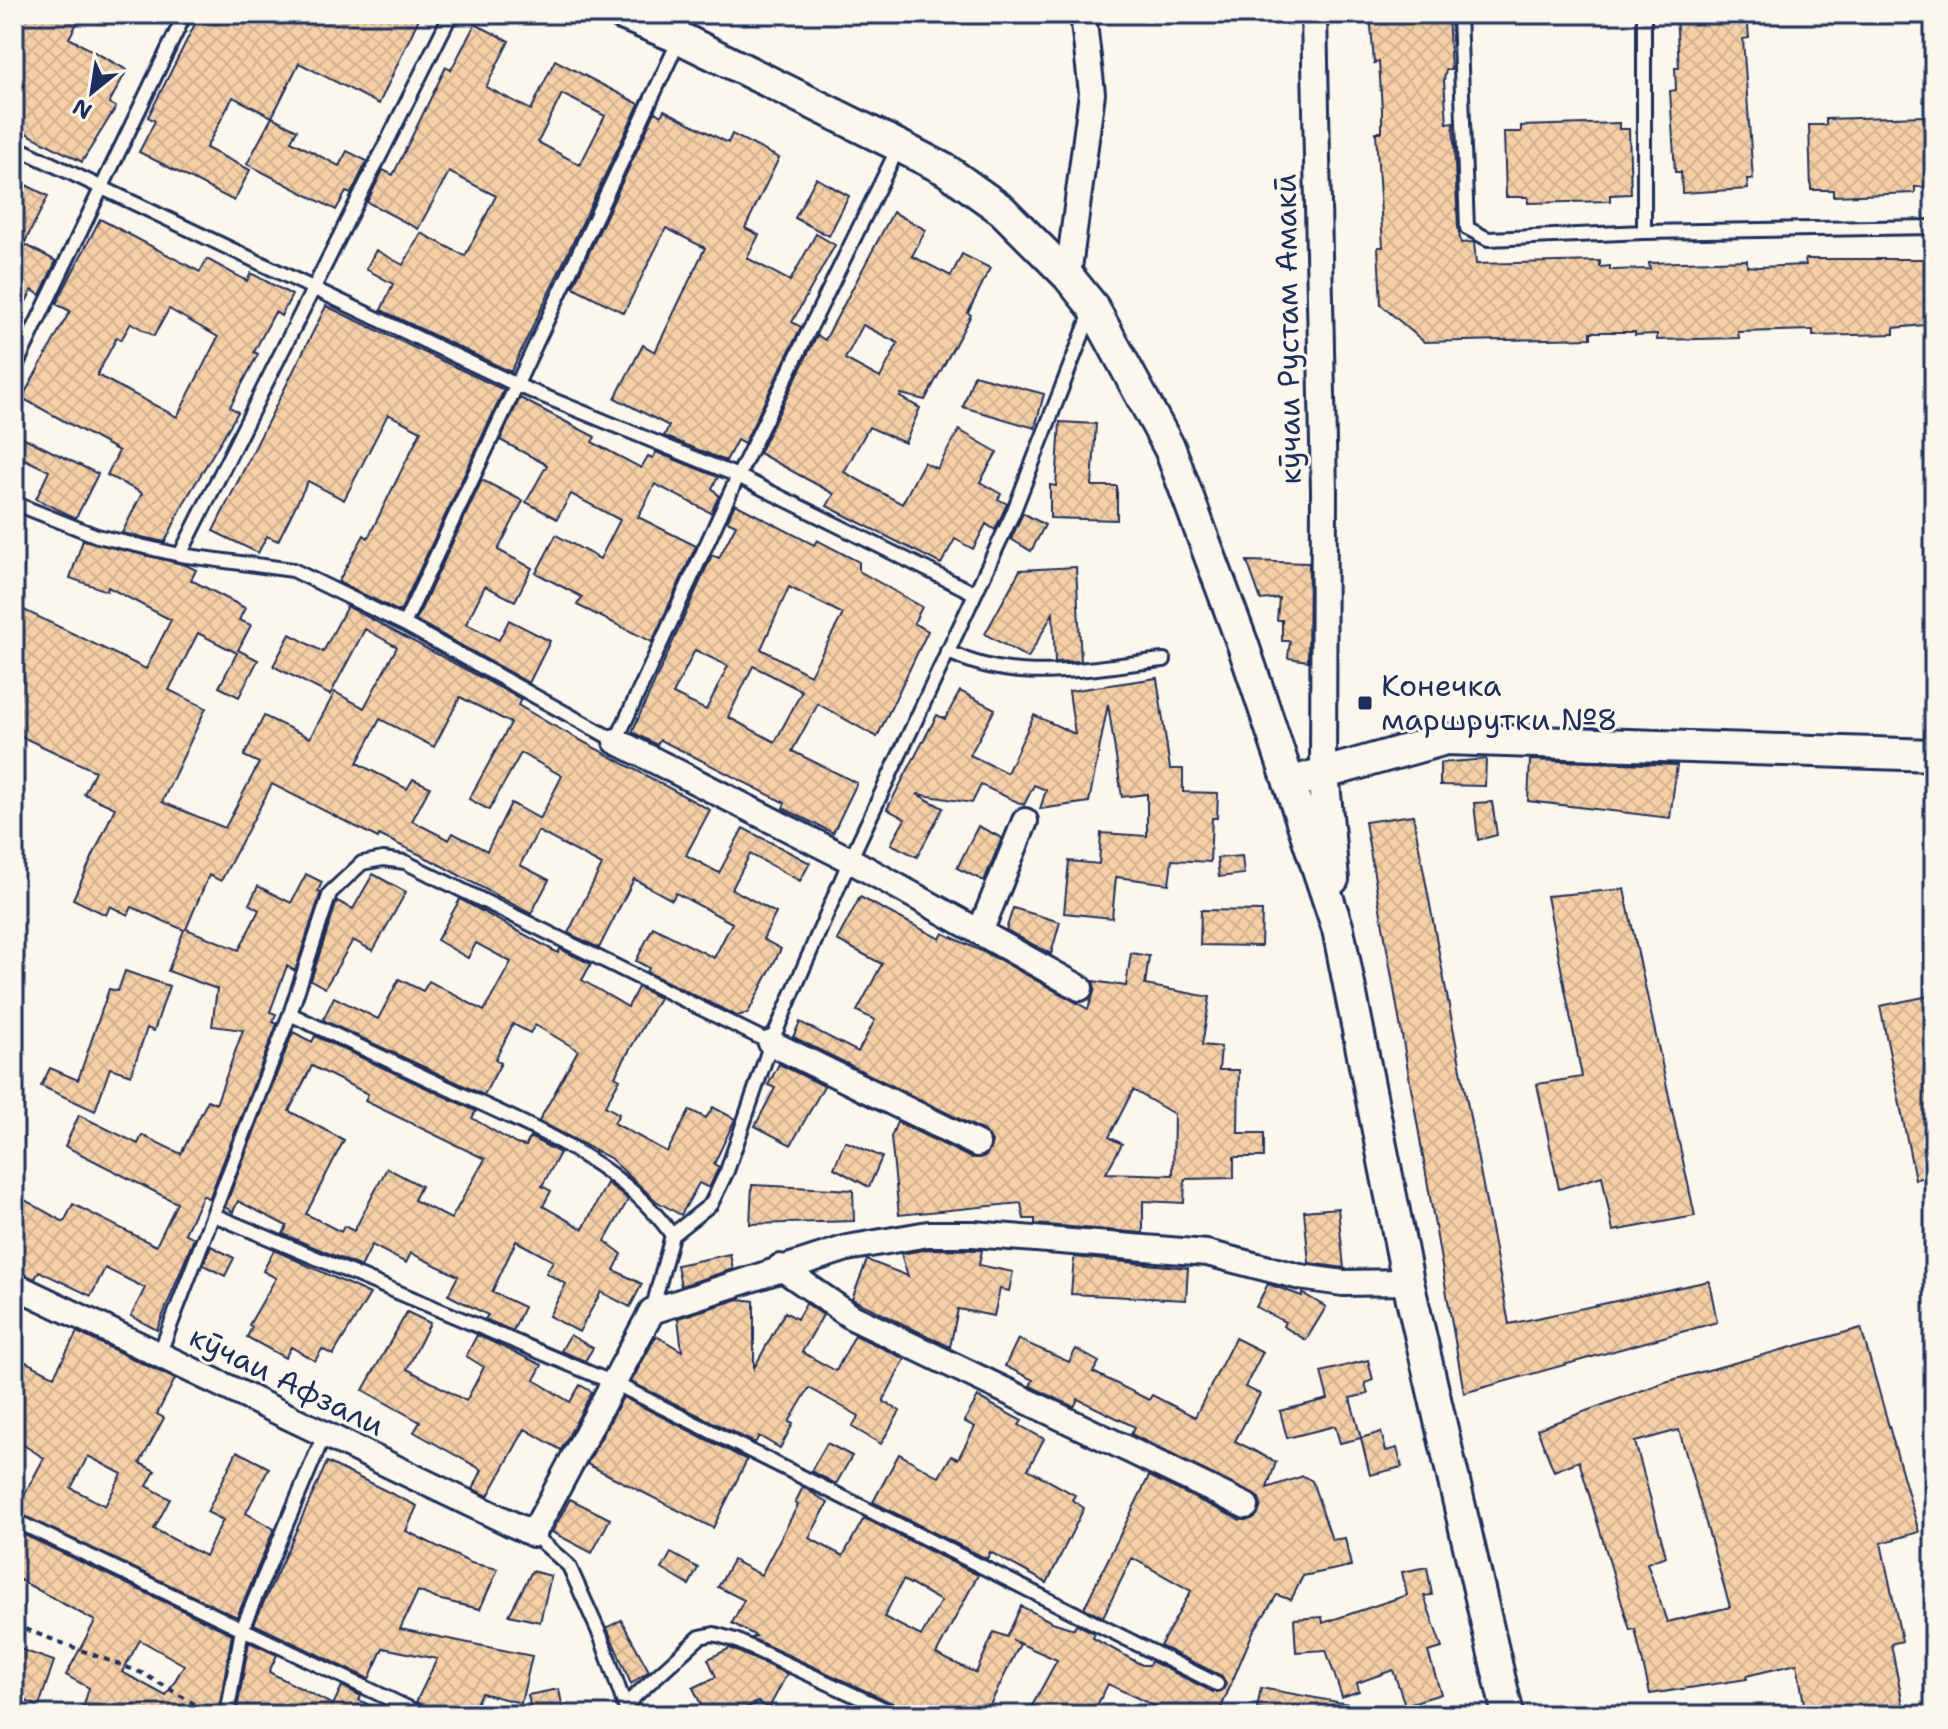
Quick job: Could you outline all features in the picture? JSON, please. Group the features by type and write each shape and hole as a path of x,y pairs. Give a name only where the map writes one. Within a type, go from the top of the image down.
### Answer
{"street":[{"path":"622,14 680,38 946,170 1002,210 1068,276 1093,307 1170,449 1222,585 1338,929"},
{"path":"1068,276 1092,93 1083,14"},
{"name":"кӯчаи Рустам Амакӣ","path":"1314,14 1324,491 1321,642 1323,773"},
{"path":"1289,783 1446,739 1926,754"},
{"path":"616,741 850,860 1080,988"},
{"path":"1323,773 1338,929 1408,1282 1508,1715"},
{"path":"980,932 1025,821"},
{"path":"771,1043 977,1144"},
{"path":"533,1534 616,1384 652,1311 780,1267 847,1248 928,1234 973,1234 1207,1253 1300,1277 1343,1283 1408,1282"},
{"path":"780,1267 852,1317 1246,1506"},
{"name":"кӯчаи Афзали","path":"14,1285 533,1534"}],"lane":[{"path":"14,370 185,14"},
{"path":"180,555 451,14"},
{"path":"1459,14 1467,228 1488,239 1644,232 1934,227"},
{"path":"1644,14 1644,232"},
{"path":"404,624 519,386 680,38"},
{"path":"14,146 519,386 738,476 974,593"},
{"path":"14,503 97,536 180,555 293,570 404,624 616,741 738,476 899,146"},
{"path":"652,1311 672,1235 711,1204 727,1171 771,1043 850,860 1013,513 1093,307"},
{"path":"947,651 986,669 1023,674 1164,660"},
{"path":"159,1355 290,1014 330,893 362,863 383,859 405,862 771,1043"},
{"path":"290,1014 542,1132 620,1180 654,1209 672,1235"},
{"path":"214,1215 616,1384 1217,1684"},
{"path":"227,1715 242,1629 324,1435"},
{"path":"14,1520 423,1715"},
{"path":"533,1534 569,1566 601,1637 626,1710 700,1637 714,1634 735,1640 897,1715"}],"path":[{"path":"14,1625 142,1673 214,1715"}],"building":[{"path":"24,14 82,14 69,38 127,70 109,103 116,107 82,162 14,127 14,32"},
{"path":"200,14 421,14 379,104 299,63 272,117 233,97 206,148 250,170 234,201 139,152 155,121 148,117"},
{"path":"1370,14 1448,14 1451,70 1446,70 1444,80 1447,123 1453,122 1458,228 1461,243 1474,242 1476,264 1600,261 1600,267 1610,266 1610,270 1650,269 1649,263 1747,260 1747,266 1758,267 1806,265 1805,259 1934,259 1934,324 1894,328 1894,334 1813,336 1813,330 1738,332 1739,338 1657,340 1657,334 1591,332 1591,338 1424,342 1381,305 1378,247 1383,247 1376,132 1382,132 1382,110 1379,62 1374,63"},
{"path":"1676,14 1747,14 1749,38 1743,39 1753,179 1747,179 1748,189 1682,193 1681,172 1675,172 1670,91 1676,90 1675,68 1679,68"},
{"path":"475,24 509,41 486,87 531,110 555,60 639,104 511,372 381,310 393,284 366,269 376,250 403,265 421,233 465,256 496,196 449,172 418,229 367,202 383,170 393,175 446,67 451,70","holes":["562,94 605,116 580,165 538,142"]},
{"path":"664,110 728,143 732,134 779,158 745,228 759,235 747,258 790,281 816,234 835,245 792,322 801,327 744,444 737,440 726,461 664,436 669,426 615,398 643,345 655,352 705,248 666,228 624,313 573,287 655,112 661,116"},
{"path":"1923,116 1924,121 1934,121 1934,187 1915,187 1915,193 1833,196 1833,190 1811,190 1809,125 1826,125 1826,119"},
{"path":"272,117 297,130 291,141 339,166 347,151 367,161 351,194 346,192 336,210 247,164"},
{"path":"1619,123 1619,129 1629,129 1631,194 1610,195 1610,201 1528,203 1528,197 1506,197 1504,132 1521,132 1521,126"},
{"path":"816,178 849,196 829,236 795,218"},
{"path":"14,179 48,196 24,244 56,261 40,295 32,290 14,325"},
{"path":"893,212 926,230 912,256 951,276 962,254 990,268 968,313 971,315 925,400 901,394 900,397 920,408 905,443 869,427 844,472 902,504 924,462 937,469 959,430 997,452 980,482 1001,494 998,499 1007,504 995,530 986,524 973,549 955,539 941,564 827,506 834,494 759,453 817,335 825,340","holes":["863,325 898,343 880,378 845,359"]},
{"path":"100,219 200,272 207,259 247,281 251,273 292,295 281,316 275,312 254,352 258,354 230,407 238,412 185,501 165,542 122,533 142,493 107,475 119,451 22,398 70,311 56,304","holes":["169,309 218,337 177,417 97,375 117,337 121,340 131,323 154,336"]},
{"path":"326,306 504,390 400,612 338,582 364,535 368,538 421,431 388,414 344,500 308,481 278,541 267,536 258,553 213,531"},
{"path":"974,375 1044,394 1035,428 963,407"},
{"path":"520,398 595,437 592,442 641,468 648,456 653,458 656,452 718,477 712,488 719,496 711,513 655,484 638,517 696,546 652,642 577,605 582,597 536,573 556,535 600,559 620,520 571,494 557,519 526,502 547,465 500,440"},
{"path":"1060,422 1096,424 1092,486 1117,486 1117,520 1050,518 1050,485 1056,486"},
{"path":"14,433 98,474 76,518 36,499 49,471 14,454"},
{"path":"482,480 523,501 498,550 532,568 515,601 485,586 466,624 499,640 509,620 550,641 529,683 416,620"},
{"path":"735,504 814,545 817,540 859,562 859,571 922,607 914,623 928,631 877,737 818,704 792,751 857,783 833,833 783,808 785,803 685,752 660,740 657,745 632,732 712,555 719,558 736,525 727,521","holes":["789,587 843,614 810,675 761,649","695,650 728,666 706,710 673,694","753,666 802,691 775,742 728,717"]},
{"path":"1023,513 1045,525 1031,551 1011,539"},
{"path":"83,540 186,565 196,570 191,580 245,608 239,620 251,625 238,650 258,660 239,697 219,687 237,653 198,633 169,690 206,708 162,802 225,828 259,763 244,756 264,716 310,738 335,692 364,708 397,647 365,629 330,695 273,666 290,634 323,652 347,606 521,699 518,705 552,725 710,810 686,855 719,873 743,828 810,863 800,881 750,854 732,889 776,913 763,939 781,949 748,1013 737,1016 647,972 649,968 636,961 653,927 714,958 732,923 676,893 672,900 634,879 599,948 568,933 602,865 538,831 520,865 549,880 531,914 431,860 379,835 378,838 272,784 221,881 209,875 186,929 239,950 259,910 249,904 258,886 291,903 306,874 322,882 318,891 321,892 295,971 287,966 270,1012 276,1014 273,1022 277,1024 209,1199 203,1195 185,1233 194,1238 157,1330 131,1316 145,1288 105,1268 91,1296 39,1271 35,1279 14,1270 14,1194 64,1222 73,1204 156,1246 177,1203 65,1146 79,1115 138,1144 142,1135 181,1154 208,1100 216,1104 243,1030 212,1026 217,989 168,971 184,930 132,907 128,915 110,906 106,915 73,899 115,808 84,794 95,771 14,733 14,605 146,669 171,620 108,587 107,591 70,578","holes":["460,697 511,723 469,799 489,810 521,753 562,776 540,819 511,803 487,851 453,833 449,840 412,821 430,787 413,779 407,789 357,763 380,719 434,747"]},
{"path":"1247,561 1309,563 1308,661 1288,658 1290,641 1282,641 1282,620 1277,620 1279,598 1261,600"},
{"path":"1076,567 1081,661 1055,662 1053,613 1028,658 985,634 1020,570"},
{"path":"1157,678 1170,769 1183,769 1183,792 1218,793 1217,818 1212,818 1210,862 1172,860 1169,884 1116,877 1112,918 1064,913 1069,861 1099,864 1101,833 1147,836 1147,794 1122,797 1108,704 1089,802 1040,809 1046,790 1034,785 1024,805 981,785 972,803 917,794 943,808 917,857 891,844 905,819 887,809 937,715 945,719 960,691 995,709 970,755 1007,773 1034,715 1075,734 1069,691"},
{"path":"1486,759 1485,786 1440,785 1440,763"},
{"path":"1530,760 1677,765 1670,818 1528,801"},
{"path":"1492,802 1497,835 1478,840 1474,803"},
{"path":"1413,815 1509,1324 1709,1281 1717,1322 1464,1393 1365,822"},
{"path":"978,826 1002,838 984,881 957,868"},
{"path":"1242,856 1244,874 1219,877 1217,858"},
{"path":"373,874 406,892 373,951 353,940 325,988 311,980 337,901 353,909"},
{"path":"1624,889 1695,1216 1613,1231 1602,1176 1559,1189 1537,1084 1582,1077 1547,896"},
{"path":"860,897 940,939 943,933 998,959 1088,1009 1095,989 1093,981 1126,986 1131,953 1149,956 1145,985 1210,997 1202,1045 1221,1047 1219,1070 1239,1070 1238,1133 1264,1133 1264,1157 1234,1157 1234,1178 1185,1179 1184,1203 1143,1201 1143,1233 1035,1224 1035,1219 1024,1219 1021,1203 899,1215 891,1137 897,1122 971,1158 986,1156 992,1142 984,1131 793,1037 800,1022 858,1052 875,1020 857,1011 882,964 837,940","holes":["1133,1090 1174,1114 1173,1175 1106,1173 1122,1144 1109,1137"]},
{"path":"460,899 558,953 560,949 591,964 582,980 628,1007 638,987 659,998 615,1076 620,1079 605,1106 619,1114 614,1123 667,1152 690,1110 706,1118 713,1107 735,1119 714,1164 719,1167 709,1188 699,1183 681,1215 656,1201 610,1158 539,1121 578,1050 535,1025 530,1033 513,1024 495,1060 501,1063 484,1095 323,1020 334,997 378,1019 399,979 423,991 429,981 484,1011 511,962 476,943 468,958 437,940"},
{"path":"1013,908 1060,922 1051,954 1006,930"},
{"path":"1201,910 1262,911 1261,946 1200,945"},
{"path":"125,971 169,986 154,1031 147,1028 131,1075 110,1068 95,1111 41,1086 50,1068 78,1080 109,989 118,991"},
{"path":"1934,995 1934,1176 1915,1179 1880,1006"},
{"path":"293,1032 312,1042 315,1036 476,1111 472,1118 516,1144 526,1146 530,1137 560,1153 542,1186 551,1191 543,1206 583,1229 607,1183 622,1194 628,1200 605,1241 622,1254 614,1270 642,1284 630,1307 601,1292 579,1332 549,1316 566,1284 546,1273 553,1261 516,1241 492,1292 524,1307 513,1331 485,1319 488,1315 448,1295 458,1276 411,1253 406,1263 372,1245 361,1267 283,1234 287,1226 238,1201 233,1212 225,1207","holes":["312,1066 368,1094 365,1101 485,1159 451,1219 414,1200 421,1186 387,1168 354,1231 344,1226 341,1232 306,1214 344,1140 289,1111"]},
{"path":"779,1064 824,1086 791,1145 755,1126 775,1088 768,1085"},
{"path":"845,1141 882,1157 869,1187 834,1168"},
{"path":"752,1185 853,1190 854,1221 750,1224"},
{"path":"1338,1208 1344,1268 1309,1263 1304,1211"},
{"path":"211,1246 234,1258 225,1276 203,1265"},
{"path":"929,1249 982,1250 979,1265 1013,1272 1009,1291 1000,1289 994,1316 958,1309 950,1347 852,1299 867,1260 908,1276 901,1254"},
{"path":"274,1250 370,1294 333,1355 322,1349 315,1361 291,1347 285,1358 247,1337 252,1327 249,1325 276,1278 263,1271"},
{"path":"730,1254 733,1269 681,1286 677,1265"},
{"path":"1074,1257 1188,1268 1186,1300 1071,1294"},
{"path":"1268,1284 1302,1296 1302,1293 1326,1307 1306,1340 1283,1326 1285,1322 1256,1307"},
{"path":"739,1299 754,1301 754,1368 785,1312 797,1319 806,1303 823,1315 802,1352 836,1371 855,1335 905,1359 883,1401 900,1411 881,1444 852,1427 859,1416 809,1388 789,1422 793,1424 780,1448 759,1436 755,1443 631,1382 656,1336 682,1351 678,1318"},
{"path":"407,1312 430,1323 407,1369 466,1401 484,1367 466,1356 477,1335 542,1365 534,1380 570,1402 580,1385 592,1392 561,1450 525,1429 488,1496 473,1489 482,1470 414,1432 420,1422 363,1390"},
{"path":"1861,1328 1919,1532 1881,1543 1902,1641 1891,1644 1905,1715 1806,1715 1797,1664 1746,1676 1747,1679 1650,1694 1635,1629 1630,1630 1579,1461 1554,1471 1537,1429 1665,1382","holes":["1679,1430 1730,1607 1667,1622 1647,1563 1666,1556 1635,1442"]},
{"path":"77,1332 175,1379 157,1414 164,1418 140,1463 155,1471 147,1486 170,1499 154,1529 205,1556 223,1520 207,1512 237,1451 269,1468 246,1513 274,1529 237,1617 14,1511 14,1489 24,1495 44,1458 14,1439 14,1356 54,1376","holes":["88,1456 122,1474 105,1506 71,1488"]},
{"path":"570,1335 593,1348 585,1361 561,1351"},
{"path":"1235,1338 1263,1352 1245,1387 1260,1394 1235,1441 1276,1462 1267,1488 1303,1476 1312,1481 1332,1540 1345,1538 1351,1566 1303,1576 1291,1600 1277,1595 1253,1632 1218,1715 1173,1715 1108,1684 1092,1715 1027,1715 1057,1660 1012,1640 1020,1644 985,1715 908,1715 901,1707 751,1638 756,1636 732,1623 744,1600 718,1587 733,1560 761,1575 798,1505 795,1503 803,1487 828,1503 809,1538 843,1556 864,1518 978,1575 936,1654 976,1673 994,1632 1007,1637 1021,1606 1052,1622 1074,1629 1076,1624 1095,1633 1093,1638 1142,1665 1149,1665 1151,1661 1213,1692 1221,1692 1226,1684 1222,1676 1160,1646 1191,1591 1132,1558 1103,1617 1084,1608 1149,1476 1240,1520 1255,1518 1261,1506 1259,1498 1131,1434 1135,1427 1078,1399 1074,1407 1030,1386 1033,1380 1005,1366 1018,1339 1069,1362 1076,1349 1099,1362 1093,1372 1149,1400 1152,1395 1195,1417","holes":["903,1580 941,1601 921,1636 884,1617"]},
{"path":"1368,1360 1373,1380 1365,1383 1368,1394 1350,1398 1361,1438 1340,1443 1335,1426 1287,1438 1280,1411 1328,1399 1321,1372"},
{"path":"623,1397 747,1460 713,1528 587,1464"},
{"path":"978,1397 1022,1421 1019,1425 1044,1439 1028,1469 1075,1495 1072,1500 1084,1508 1047,1583 990,1552 987,1559 873,1502 899,1454 939,1477 951,1456 958,1459 975,1427 964,1421"},
{"path":"1381,1432 1386,1451 1397,1448 1402,1467 1370,1475 1361,1438"},
{"path":"827,1443 852,1456 836,1484 811,1471"},
{"path":"327,1462 417,1506 406,1531 471,1563 498,1569 480,1609 418,1591 400,1629 532,1656 521,1703 481,1693 471,1715 432,1715 428,1707 416,1702 437,1659 383,1648 369,1679 254,1624"},
{"path":"570,1499 610,1519 592,1553 552,1532"},
{"path":"14,1530 232,1634 218,1715 81,1715 89,1688 66,1675 95,1621 14,1577","holes":["140,1640 184,1665 166,1696 122,1672"]},
{"path":"671,1553 698,1568 689,1585 662,1569"},
{"path":"1427,1567 1432,1595 1424,1596 1442,1648 1428,1652 1441,1694 1405,1705 1393,1670 1357,1683 1359,1691 1342,1697 1326,1650 1296,1652 1294,1619 1322,1617 1323,1623 1407,1595 1402,1572"},
{"path":"532,1571 551,1576 540,1622 509,1615"},
{"path":"621,1620 649,1671 631,1684 607,1628"},
{"path":"249,1642 277,1655 269,1672 333,1705 342,1686 361,1696 359,1700 389,1715 236,1715"},
{"path":"14,1647 54,1661 39,1706 14,1697"},
{"path":"730,1648 787,1674 769,1708 758,1702 733,1715 706,1715 693,1688 716,1677 708,1659"},
{"path":"1261,1688 1354,1705 1353,1715 1292,1715 1257,1708"},
{"path":"559,1689 563,1710 532,1715 528,1695"}],"place":[{"name":"Конечка маршрутки №8","path":"1365,703"}]}
